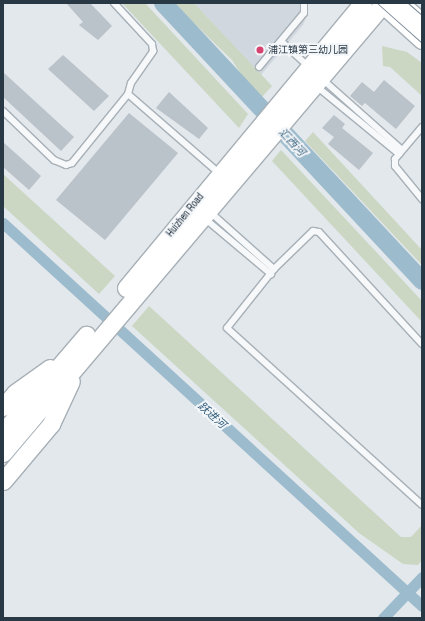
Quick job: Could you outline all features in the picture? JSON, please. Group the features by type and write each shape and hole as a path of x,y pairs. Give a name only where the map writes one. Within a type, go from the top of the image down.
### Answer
{"street":[{"path":"314,76 363,3"},
{"path":"400,3 422,22"},
{"path":"255,141 285,106 382,4 422,40"},
{"name":"Huizhen Road","path":"124,299 219,173 255,141"},
{"name":"Huizhen Road","path":"124,299 205,213 255,141"},
{"path":"3,432 77,355 124,299"},
{"path":"3,407 15,393 77,355"},
{"path":"3,453 77,355"},
{"path":"3,481 51,424 77,355"}],"lane":[{"path":"3,110 54,160 66,165 72,163 128,94 131,83 153,51 152,44 114,3"},
{"path":"259,67 304,13 304,3"},
{"path":"280,41 314,76 400,152"},
{"path":"314,76 400,152"},
{"path":"128,94 219,173"},
{"path":"422,127 395,159 397,172 422,199"},
{"path":"205,213 273,271"},
{"path":"205,213 273,271"},
{"path":"422,344 318,232 306,234 273,271 227,328 422,505"}],"shaded area":[{"name":"浦江镇第三幼儿园","path":"194,3 308,3 308,13 303,25 261,75"}],"green space":[{"path":"122,3 145,3 248,114 239,128"},
{"path":"173,3 194,3 272,86 261,98 251,90 232,60"},
{"path":"382,46 407,52 422,63 422,96 390,67 383,66"},
{"path":"313,132 422,250 422,265 305,141"},
{"path":"281,150 422,301 422,322 272,161"},
{"path":"3,174 115,276 99,294 3,206"},
{"path":"149,306 401,537 411,537 422,525 422,560 418,565 403,564 359,533 132,326"}],"building":[{"path":"66,3 90,3 112,26 98,40 79,25 83,22"},
{"path":"63,55 109,96 94,111 48,69"},
{"path":"3,72 74,137 61,151 3,97"},
{"path":"384,80 415,106 396,129 365,103 362,106 350,96 362,82 374,92"},
{"path":"169,92 208,128 199,139 156,108"},
{"path":"129,113 178,153 105,240 56,200"},
{"path":"334,115 345,124 342,128 373,153 359,170 328,144 334,137 322,128"},
{"path":"3,142 41,176 29,190 3,167"}],"waterway":[{"name":"汇西河","path":"163,3 422,281"},
{"name":"跃进河","path":"3,223 422,606"},
{"path":"383,618 422,577"}],"tram line":[{"path":"377,3 422,43"},
{"path":"408,3 422,15"}],"place":[{"name":"浦江镇第三幼儿园","path":"260,50"}]}
